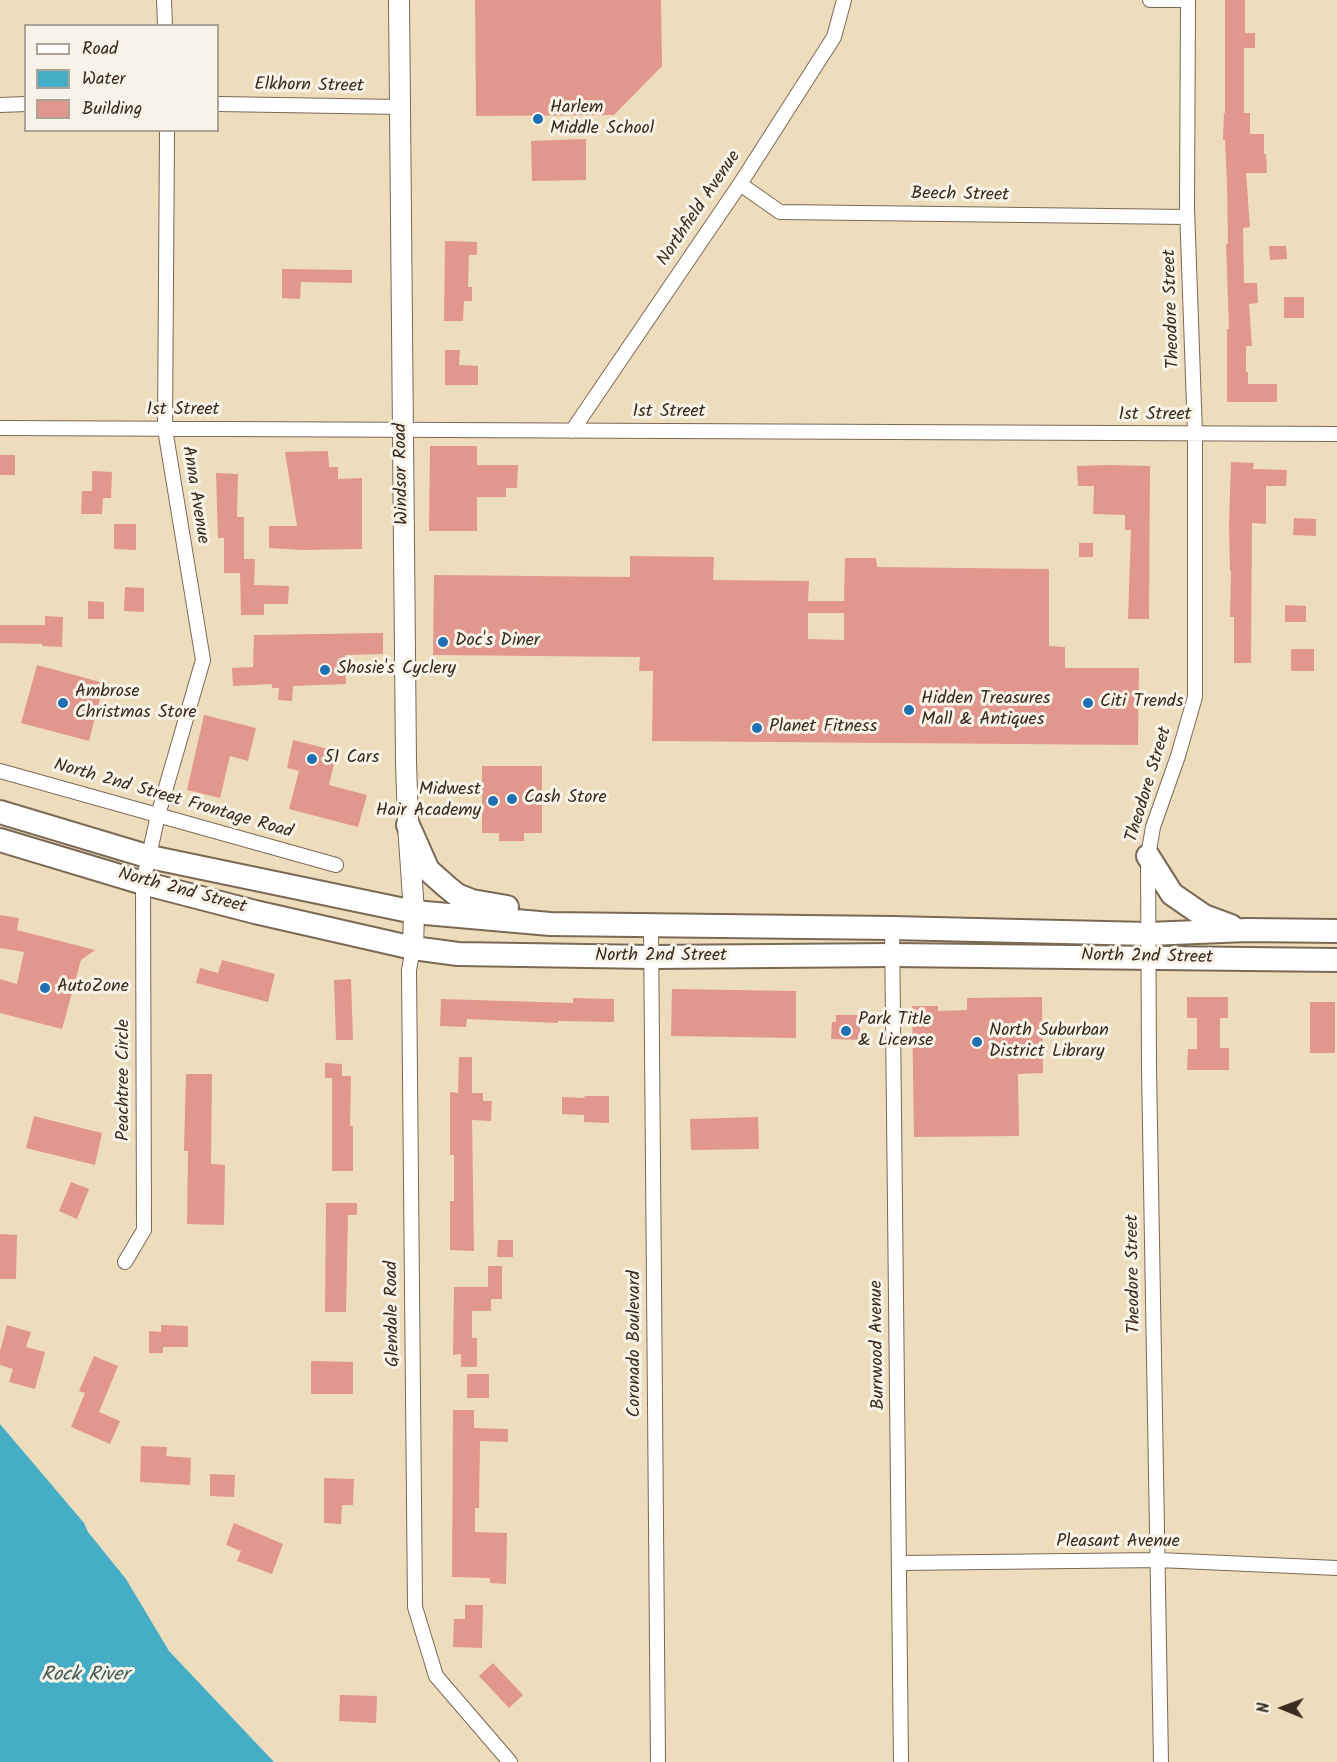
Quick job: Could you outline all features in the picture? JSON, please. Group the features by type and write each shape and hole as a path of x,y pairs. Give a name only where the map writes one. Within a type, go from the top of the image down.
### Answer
{"main road":[{"name":"North 2nd Street","path":"0,812 150,857 414,912 550,924 1148,934 1247,930 1337,931"},
{"path":"408,825 428,870 457,894 472,901 516,908 550,924"},
{"name":"North 2nd Street","path":"0,840 143,883 255,912 413,948 458,954 651,957 892,955 1337,960"},
{"path":"1148,856 1172,894 1204,916 1247,930"}],"street":[{"path":"164,0 165,24"},
{"name":"Windsor Road","path":"399,0 408,825 414,912 413,948"},
{"name":"Northfield Avenue","path":"572,431 740,184 834,37 844,0"},
{"path":"1150,0 1188,0"},
{"name":"Theodore Street","path":"1161,1762 1149,1068 1148,856 1153,827 1178,756 1195,697 1195,434 1188,217 1188,0"},
{"path":"0,105 24,104"},
{"name":"Elkhorn Street","path":"219,104 400,107"},
{"name":"Anna Avenue","path":"150,857 158,815 202,660 165,429 167,132"},
{"name":"Beech Street","path":"740,184 780,212 1188,217"},
{"name":"1st Street","path":"0,428 1337,434"},
{"name":"North 2nd Street Frontage Road","path":"0,771 336,865"},
{"name":"Peachtree Circle","path":"125,1262 144,1230 143,883 150,857"},
{"name":"Coronado Boulevard","path":"651,926 657,1762"},
{"name":"Burrwood Avenue","path":"892,928 901,1762"},
{"name":"Glendale Road","path":"413,948 409,982 415,1607 436,1676 510,1762"},
{"name":"Pleasant Avenue","path":"899,1563 1159,1560 1337,1568"}],"water":[{"name":"Rock River","path":"0,1424 84,1523 88,1532 126,1579 169,1651 274,1762 0,1762"}],"building":[{"name":"Harlem Middle School","path":"475,0 661,0 662,66 614,115 476,116"},
{"path":"1225,0 1245,0 1245,33 1255,33 1255,48 1244,48 1244,113 1250,113 1250,134 1264,134 1264,154 1266,154 1267,173 1246,173 1250,227 1243,228 1244,283 1257,283 1258,303 1249,304 1252,346 1246,346 1246,372 1248,372 1248,384 1277,384 1277,402 1227,402 1227,329 1229,329 1226,244 1228,244 1225,140 1223,140"},
{"path":"586,139 586,180 532,181 531,141"},
{"path":"445,241 477,242 477,255 469,255 468,287 472,287 472,301 464,301 463,321 444,321"},
{"path":"1269,246 1286,246 1287,259 1270,260"},
{"path":"282,269 352,270 352,283 301,282 300,299 282,298"},
{"path":"1284,297 1304,297 1304,318 1284,318"},
{"path":"445,350 460,350 459,365 478,366 478,385 445,385"},
{"path":"430,446 477,446 477,465 518,465 517,488 506,488 506,497 477,497 477,531 429,531"},
{"path":"328,451 329,467 338,467 338,479 362,478 362,549 269,548 269,526 297,526 285,452"},
{"path":"0,455 15,455 15,475 0,475"},
{"path":"1231,462 1254,463 1253,469 1287,470 1286,486 1266,486 1266,524 1252,523 1251,663 1234,663 1234,617 1230,617"},
{"path":"1077,466 1150,466 1149,619 1128,619 1131,530 1125,530 1125,515 1093,514 1094,486 1078,486"},
{"path":"92,471 112,472 111,498 103,498 102,514 81,514 82,491 92,491"},
{"path":"216,473 238,474 237,517 244,517 244,559 255,559 254,585 289,586 288,604 264,604 264,615 241,615 240,573 224,573 224,538 218,538"},
{"path":"1294,518 1316,519 1316,536 1293,535"},
{"path":"114,524 136,524 136,550 114,549"},
{"path":"1079,543 1093,543 1093,557 1079,557"},
{"path":"630,556 714,557 713,580 809,581 808,601 844,601 845,558 876,558 877,567 1049,569 1049,646 1065,647 1065,668 1139,668 1138,745 652,741 653,671 639,671 640,657 433,655 434,575 630,577","holes":["808,613 844,613 844,640 808,639"]},
{"path":"125,587 144,588 144,612 124,611"},
{"path":"88,601 104,602 104,619 88,619"},
{"path":"1285,605 1306,606 1306,622 1285,622"},
{"path":"45,616 63,617 62,647 0,643 0,625 45,625"},
{"path":"383,633 383,654 345,655 346,684 293,686 292,701 278,700 279,688 272,688 272,684 233,686 232,668 253,667 254,635"},
{"path":"1291,649 1314,649 1314,671 1291,671"},
{"name":"Ambrose Christmas Store","path":"37,665 104,683 89,741 21,723"},
{"path":"204,715 256,728 248,761 230,756 220,798 187,790"},
{"path":"293,740 337,751 329,785 367,795 358,827 289,809 299,771 287,768"},
{"name":"Cash Store","path":"482,766 542,766 542,833 524,833 524,841 499,841 499,833 482,833"},
{"name":"AutoZone","path":"0,915 19,918 17,930 95,950 81,960 62,1029 0,1013 0,979 17,984 24,952 0,948"},
{"path":"222,960 275,974 268,1002 196,983 200,968 218,973"},
{"path":"351,979 353,1040 336,1040 334,980"},
{"path":"672,989 796,991 796,1038 671,1036"},
{"name":"North Suburban District Library","path":"1042,997 1043,1073 1018,1074 1019,1136 914,1137 912,1006 938,1006 938,1011 967,1010 967,998"},
{"path":"1187,997 1228,997 1228,1018 1220,1018 1220,1048 1229,1048 1229,1070 1187,1070 1188,1049 1197,1049 1197,1018 1187,1018"},
{"path":"573,998 614,999 614,1022 558,1021 558,1023 467,1019 466,1027 440,1026 441,999 573,1003"},
{"path":"1310,1002 1335,1002 1335,1053 1310,1053"},
{"name":"Park Title & License","path":"836,1015 860,1015 860,1040 831,1039 832,1022 836,1022"},
{"path":"459,1057 472,1057 472,1093 483,1093 483,1101 492,1101 491,1121 472,1120 474,1251 450,1250 450,1201 454,1201 454,1155 450,1155 450,1092 458,1093"},
{"path":"325,1063 342,1064 342,1076 351,1076 350,1126 353,1126 353,1171 332,1171 332,1078 325,1078"},
{"path":"186,1074 212,1074 211,1164 225,1165 224,1225 187,1224 188,1151 184,1151"},
{"path":"585,1096 609,1096 609,1123 584,1122 584,1115 562,1114 562,1097 584,1098"},
{"path":"34,1116 102,1133 95,1165 26,1148"},
{"path":"758,1117 759,1149 691,1150 690,1119"},
{"path":"71,1182 89,1189 77,1219 59,1211"},
{"path":"326,1203 357,1203 357,1215 348,1215 346,1312 325,1312"},
{"path":"0,1234 17,1235 16,1279 0,1279"},
{"path":"498,1240 513,1240 513,1257 497,1257"},
{"path":"488,1266 502,1266 502,1299 491,1299 491,1311 472,1311 472,1338 477,1338 477,1367 461,1367 461,1354 453,1355 454,1287 488,1287"},
{"path":"7,1325 31,1332 26,1347 45,1352 35,1389 9,1382 13,1369 0,1365 0,1351"},
{"path":"161,1325 188,1326 188,1347 163,1347 163,1353 149,1353 149,1331 161,1332"},
{"path":"94,1356 118,1366 99,1412 120,1421 110,1444 71,1427 85,1393 79,1391"},
{"path":"311,1361 353,1362 353,1394 311,1394"},
{"path":"467,1374 489,1374 489,1398 467,1398"},
{"path":"453,1410 474,1410 474,1428 508,1429 508,1442 480,1441 479,1508 475,1508 475,1532 507,1533 506,1584 490,1583 490,1578 452,1577"},
{"path":"141,1446 167,1447 166,1456 191,1458 190,1485 140,1482"},
{"path":"210,1474 235,1475 234,1497 210,1496"},
{"path":"324,1478 354,1479 353,1505 342,1505 341,1524 324,1523"},
{"path":"234,1523 283,1544 272,1574 237,1561 241,1551 226,1545"},
{"path":"465,1605 483,1605 482,1648 453,1647 454,1619 465,1619"},
{"path":"493,1663 523,1695 509,1708 479,1676"},
{"path":"340,1695 377,1696 376,1723 339,1721"}],"place":[{"name":"Harlem Middle School","path":"538,119"},
{"name":"Doc's Diner","path":"443,642"},
{"name":"Shosie's Cyclery","path":"325,670"},
{"name":"Ambrose Christmas Store","path":"63,703"},
{"name":"Citi Trends","path":"1088,703"},
{"name":"Hidden Treasures Mall & Antiques","path":"909,710"},
{"name":"Planet Fitness","path":"757,728"},
{"name":"51 Cars","path":"312,759"},
{"name":"Cash Store","path":"512,799"},
{"name":"Midwest Hair Academy","path":"493,801"},
{"name":"AutoZone","path":"45,988"},
{"name":"Park Title & License","path":"846,1031"},
{"name":"North Suburban District Library","path":"977,1042"}]}
